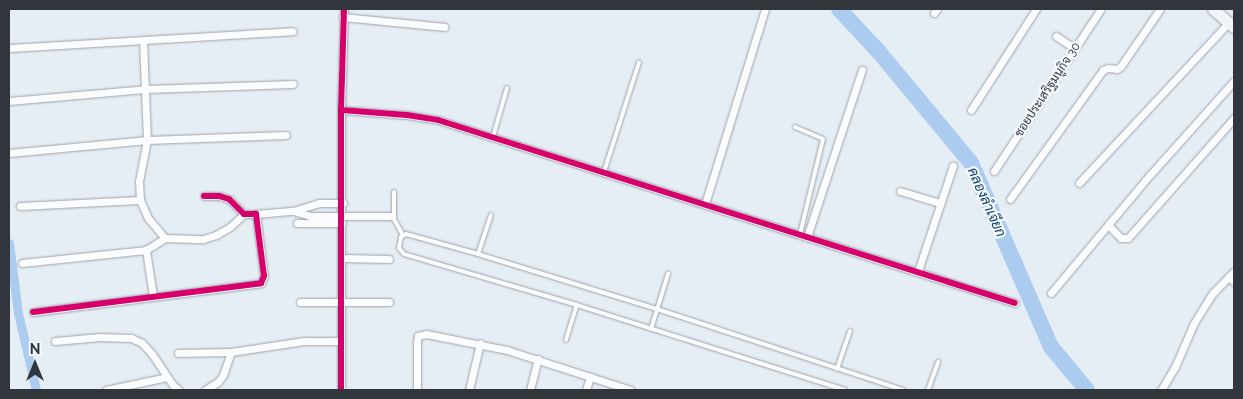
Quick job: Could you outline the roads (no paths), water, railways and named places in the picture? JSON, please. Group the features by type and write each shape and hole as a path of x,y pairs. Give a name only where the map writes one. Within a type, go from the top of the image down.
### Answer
{"main road":[{"path":"1212,9 1232,24"}],"street":[{"path":"342,390 343,203 341,110 344,9"},
{"path":"705,204 765,9"},
{"path":"971,110 1036,9"},
{"name":"ซอยประเสริฐมนูกิจ 30","path":"994,171 1101,9"},
{"path":"1010,199 1103,70 1108,68 1117,69 1121,66 1160,9"},
{"path":"343,17 445,27"},
{"path":"1078,183 1232,24"},
{"path":"9,48 292,31"},
{"path":"1056,36 1075,49"},
{"path":"143,40 147,89 147,140 140,181 140,200 148,218 164,238"},
{"path":"804,236 862,70"},
{"path":"1051,293 1234,81"},
{"path":"9,101 147,89 292,84"},
{"path":"341,110 407,114 438,120 1015,304"},
{"path":"1108,225 1121,238 1128,238 1234,118"},
{"path":"9,153 147,140 286,135"},
{"path":"918,272 953,166"},
{"path":"900,191 940,203"},
{"path":"204,196 219,196 229,199 244,214"},
{"path":"20,206 140,200"},
{"path":"22,263 146,250 164,238 202,239 216,235 230,227 244,214 293,211 310,204 343,203"},
{"path":"293,211 310,216 342,219"},
{"path":"33,312 261,282 264,276 256,214"},
{"path":"298,223 390,216"},
{"path":"146,250 153,296"},
{"path":"342,258 390,259"},
{"path":"1163,389 1175,367 1194,323 1213,293 1232,276"},
{"path":"300,302 389,302"},
{"path":"417,390 418,336 432,334 480,343 632,390"},
{"path":"55,341 100,337 131,338 142,343 179,390"},
{"path":"178,353 231,352 289,342 341,341"},
{"path":"470,390 480,343"},
{"path":"205,390 218,382 223,375 231,352"},
{"path":"530,390 538,360"},
{"path":"106,390 167,377"},
{"path":"586,390 590,377"}],"lane":[{"path":"604,172 639,62"},
{"path":"493,137 507,88"},
{"path":"795,127 823,139 804,236"},
{"path":"394,192 394,219 403,235 399,248 404,254 577,305 845,390"},
{"path":"478,254 491,216"},
{"path":"403,235 406,234 478,254 657,309 903,390"},
{"path":"651,329 668,274"},
{"path":"566,340 577,305"},
{"path":"837,369 850,331"},
{"path":"928,390 938,362"}],"waterway":[{"name":"คลองลำเจียก","path":"839,9 879,52 971,163 1051,347 1087,390"},
{"path":"9,243 18,313 36,390"}]}
